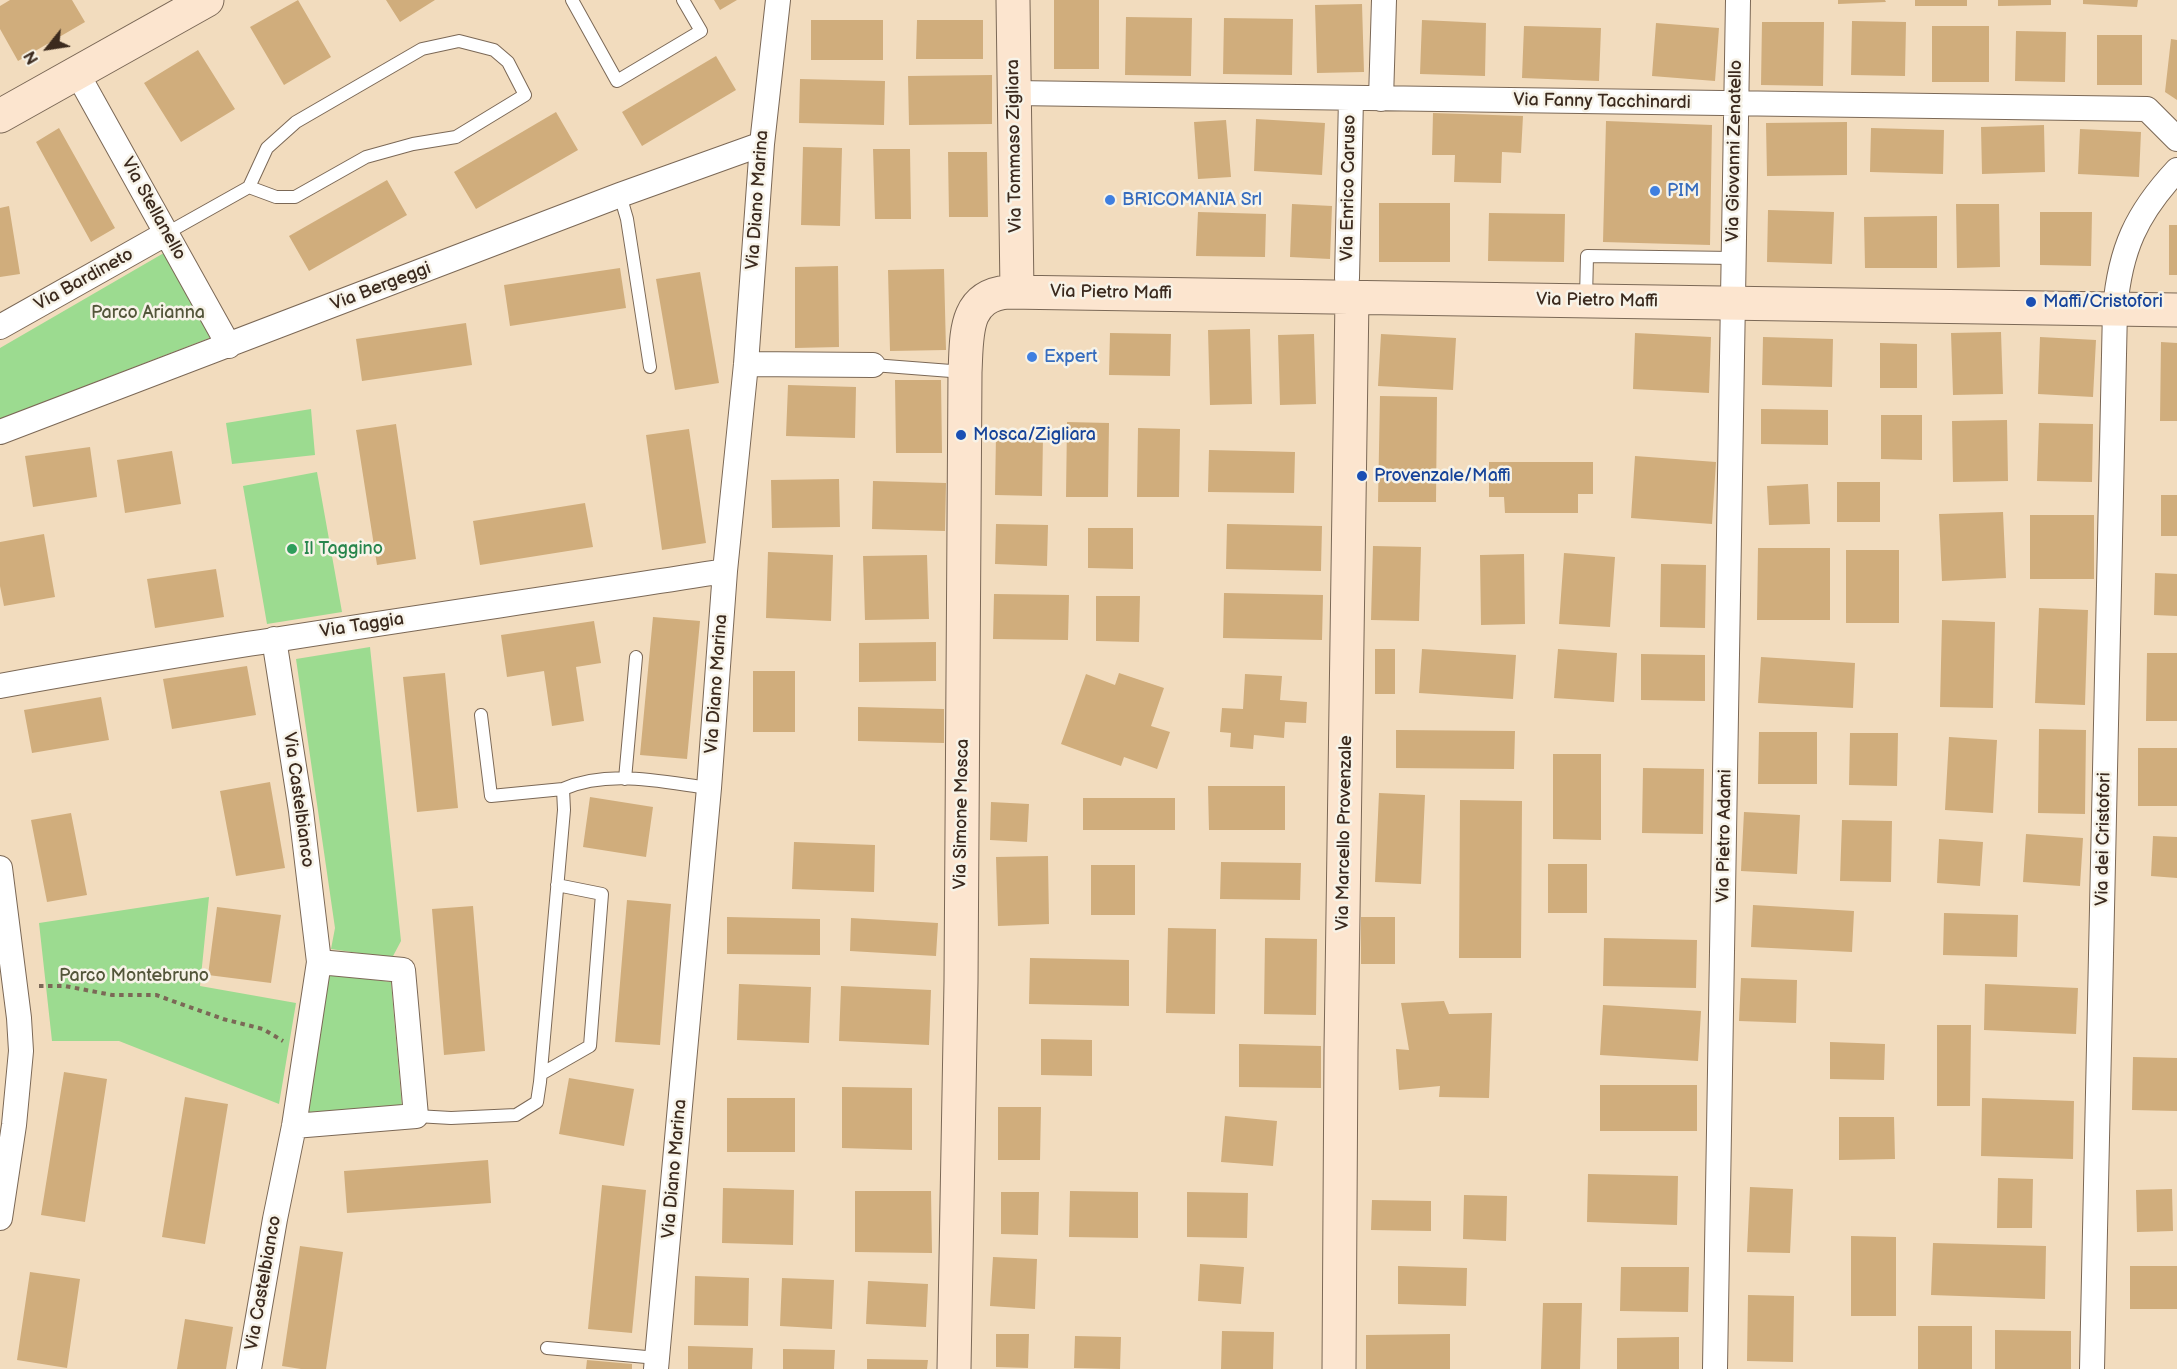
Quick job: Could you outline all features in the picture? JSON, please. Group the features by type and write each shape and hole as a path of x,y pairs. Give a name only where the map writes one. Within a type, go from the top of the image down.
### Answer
{"street":[{"name":"Via Diano Marina","path":"657,1363 709,788 725,572 746,364 762,144 778,0"},
{"name":"Via Tommaso Zigliara","path":"1013,0 1017,292"},
{"path":"1381,99 1384,0"},
{"name":"Via Giovanni Zenatello","path":"1733,303 1738,0"},
{"path":"0,116 193,3"},
{"name":"Via Stellanello","path":"77,73 229,346"},
{"name":"Via Fanny Tacchinardi","path":"1014,93 2147,109 2177,138"},
{"name":"Via Enrico Caruso","path":"1350,287 1351,98"},
{"name":"Via Bergeggi","path":"0,432 620,195 762,144"},
{"name":"Via dei Cristofori","path":"2092,1369 2115,309 2118,280 2126,246 2151,199 2177,170"},
{"name":"Via Bardineto","path":"0,327 167,233"},
{"name":"Via Pietro Maffi","path":"1017,292 1350,287 1586,301 2177,310"},
{"name":"Via Marcello Provenzale","path":"1340,1369 1341,1050 1350,287"},
{"name":"Via Simone Mosca","path":"954,1369 961,970 965,372 971,316 979,302 991,294 1017,292"},
{"name":"Via Pietro Adami","path":"1715,1369 1733,303"},
{"path":"746,364 873,366"},
{"name":"Via Taggia","path":"0,686 274,639 725,572"},
{"name":"Via Castelbianco","path":"249,1369 294,1126 319,962 301,810 274,639"},
{"path":"0,868 21,1051 7,1124 0,1218"},
{"path":"294,1126 416,1116 403,970 319,962"}],"lane":[{"path":"572,0 617,81 701,32 683,0"},
{"path":"167,233 249,186 267,148 296,122 422,49 459,41 494,50 508,62 525,95 456,137 413,144 366,157 295,197 276,197 249,186"},
{"path":"620,195 627,219 650,367"},
{"path":"1586,301 1587,256 1732,258"},
{"path":"873,366 965,372"},
{"path":"625,778 636,657"},
{"path":"481,716 491,796 564,789 580,782 625,778 709,788"},
{"path":"416,1116 450,1118 516,1115 537,1102 564,810 564,789"},
{"path":"541,1074 590,1046 602,894 557,885"},
{"path":"547,1348 657,1363"}],"path":[{"path":"15,987 65,986 112,995 156,995 223,1019 263,1029 289,1045 306,1050"}],"green space":[{"name":"Parco Arianna","path":"169,250 212,337 0,419 0,348"},
{"path":"311,409 315,455 232,464 226,423"},
{"name":"Il Taggino","path":"317,472 342,612 267,624 243,486"},
{"path":"370,647 401,941 392,958 331,949 335,928 296,659"},
{"name":"Parco Montebruno","path":"209,897 200,986 296,1003 279,1104 119,1041 52,1041 39,923"},
{"path":"328,974 391,982 402,1107 309,1112"}],"building":[{"path":"10,0 72,0 85,22 18,61 0,29 0,6"},
{"path":"298,0 331,57 284,85 250,27"},
{"path":"386,0 435,0 400,22"},
{"path":"714,0 737,0 720,10"},
{"path":"1054,0 1099,0 1099,69 1054,69"},
{"path":"1838,0 1885,0 1886,2 1838,4"},
{"path":"1915,0 1967,0 1967,6 1915,6"},
{"path":"1998,0 2051,0 2051,5 1998,6"},
{"path":"2083,0 2138,0 2137,7 2083,4"},
{"path":"1362,4 1364,72 1317,73 1315,5"},
{"path":"1126,17 1192,18 1191,76 1125,75"},
{"path":"1224,18 1293,19 1292,75 1223,74"},
{"path":"811,20 883,20 883,60 811,60"},
{"path":"917,20 983,20 983,59 916,59"},
{"path":"1422,20 1486,23 1485,76 1420,74"},
{"path":"1852,21 1906,22 1905,76 1851,75"},
{"path":"1762,22 1824,22 1823,86 1761,85"},
{"path":"1656,23 1719,28 1715,81 1652,76"},
{"path":"1524,26 1601,28 1599,81 1522,78"},
{"path":"1932,26 1989,26 1989,82 1932,82"},
{"path":"2016,31 2066,32 2065,82 2015,81"},
{"path":"2097,35 2142,35 2142,85 2097,85"},
{"path":"2171,39 2177,40 2177,100 2165,92"},
{"path":"198,50 235,109 181,142 144,83"},
{"path":"716,56 736,90 642,146 622,112"},
{"path":"992,75 992,124 909,125 908,76"},
{"path":"800,79 885,81 884,125 799,123"},
{"path":"556,112 578,150 476,209 454,172"},
{"path":"1433,113 1523,116 1521,153 1502,152 1501,183 1454,182 1455,155 1432,155"},
{"path":"1256,119 1325,123 1322,175 1254,171"},
{"path":"1226,120 1231,177 1198,179 1194,122"},
{"path":"1606,121 1712,125 1710,245 1603,242"},
{"path":"1847,122 1847,175 1767,176 1766,123"},
{"path":"2044,125 2045,172 1982,174 1981,127"},
{"path":"59,128 115,228 91,242 36,142"},
{"path":"1871,128 1944,130 1943,174 1870,172"},
{"path":"2080,129 2141,132 2139,177 2078,174"},
{"path":"803,147 842,148 840,226 801,225"},
{"path":"873,149 910,149 911,219 875,219"},
{"path":"948,152 987,152 988,217 949,217"},
{"path":"387,180 407,215 309,271 289,236"},
{"path":"1379,203 1450,203 1450,262 1379,262"},
{"path":"1292,204 1332,206 1330,259 1290,257"},
{"path":"1956,204 1999,204 2000,267 1957,268"},
{"path":"9,206 20,274 0,277 0,208"},
{"path":"1768,210 1834,212 1832,264 1767,262"},
{"path":"1198,212 1266,214 1265,257 1196,256"},
{"path":"2040,212 2092,212 2091,266 2040,265"},
{"path":"1489,213 1565,214 1564,262 1488,261"},
{"path":"1937,216 1937,268 1865,268 1864,217"},
{"path":"2169,225 2177,225 2177,275 2169,275"},
{"path":"838,266 839,347 795,348 795,267"},
{"path":"620,268 626,308 510,326 504,285"},
{"path":"944,269 946,350 890,351 888,270"},
{"path":"700,272 719,383 675,390 656,279"},
{"path":"466,323 472,365 362,381 356,339"},
{"path":"1250,329 1252,404 1210,405 1208,330"},
{"path":"2001,332 2003,394 1953,395 1951,333"},
{"path":"1110,333 1171,334 1170,376 1109,375"},
{"path":"1635,333 1711,337 1709,393 1633,389"},
{"path":"1314,334 1316,404 1280,405 1278,335"},
{"path":"1381,334 1456,338 1453,390 1378,386"},
{"path":"1763,337 1833,339 1832,387 1762,385"},
{"path":"2040,337 2096,340 2093,397 2038,394"},
{"path":"2161,342 2177,343 2177,421 2160,421"},
{"path":"1880,343 1917,344 1917,388 1880,388"},
{"path":"895,380 941,380 942,453 896,453"},
{"path":"788,385 856,387 855,438 786,436"},
{"path":"1380,396 1437,397 1436,502 1378,502"},
{"path":"1761,409 1828,410 1828,445 1761,444"},
{"path":"1881,415 1922,415 1922,460 1881,459"},
{"path":"2007,420 2008,481 1953,482 1952,421"},
{"path":"1067,422 1109,423 1108,497 1066,497"},
{"path":"2039,423 2093,424 2092,482 2037,481"},
{"path":"396,424 416,559 377,565 356,430"},
{"path":"1138,428 1180,429 1179,497 1137,497"},
{"path":"689,429 706,543 662,550 646,435"},
{"path":"996,435 1043,436 1042,496 995,495"},
{"path":"90,447 97,497 33,507 25,456"},
{"path":"1209,450 1295,452 1294,493 1208,492"},
{"path":"172,451 181,504 125,513 117,460"},
{"path":"1635,456 1716,462 1712,524 1631,518"},
{"path":"1489,462 1593,462 1593,494 1578,494 1578,513 1505,513 1504,497 1489,497"},
{"path":"839,479 840,527 772,528 771,480"},
{"path":"873,481 946,483 945,531 872,529"},
{"path":"1837,482 1880,482 1880,522 1837,522"},
{"path":"1808,484 1810,524 1769,525 1767,486"},
{"path":"2161,495 2177,495 2177,536 2161,536"},
{"path":"585,503 593,547 480,565 473,521"},
{"path":"2003,512 2006,578 1942,581 1939,514"},
{"path":"2030,515 2094,515 2094,579 2030,579"},
{"path":"996,524 1048,525 1047,566 995,564"},
{"path":"1227,524 1322,526 1321,571 1226,569"},
{"path":"1088,528 1133,528 1133,569 1088,568"},
{"path":"44,534 55,597 4,606 0,586 0,542"},
{"path":"1373,546 1421,547 1419,621 1371,620"},
{"path":"1758,548 1830,548 1830,620 1757,620"},
{"path":"1846,550 1899,550 1899,623 1846,623"},
{"path":"768,552 833,555 831,621 766,618"},
{"path":"1564,553 1615,557 1610,627 1559,624"},
{"path":"1524,554 1525,624 1481,625 1480,555"},
{"path":"927,555 929,619 865,620 863,556"},
{"path":"1661,564 1706,565 1705,628 1660,627"},
{"path":"216,569 224,617 155,628 147,579"},
{"path":"2155,573 2177,574 2177,616 2154,615"},
{"path":"1224,593 1323,595 1322,640 1223,638"},
{"path":"994,594 1069,595 1068,640 993,639"},
{"path":"1096,596 1140,596 1139,642 1096,641"},
{"path":"2039,608 2088,610 2085,705 2035,703"},
{"path":"653,617 700,621 687,759 640,755"},
{"path":"1942,620 1995,622 1993,708 1940,707"},
{"path":"594,621 601,663 576,667 584,721 552,726 544,671 507,677 501,635"},
{"path":"936,642 936,681 859,682 859,643"},
{"path":"1375,649 1395,649 1395,694 1375,694"},
{"path":"1422,649 1516,655 1513,699 1419,693"},
{"path":"1558,649 1617,653 1614,702 1554,698"},
{"path":"2147,653 2177,653 2177,721 2146,721"},
{"path":"1641,654 1705,655 1705,701 1641,700"},
{"path":"1761,657 1855,663 1853,708 1758,703"},
{"path":"247,666 256,715 172,729 163,679"},
{"path":"753,671 795,671 795,732 753,732"},
{"path":"445,673 458,808 417,812 403,677"},
{"path":"1119,673 1164,688 1151,726 1170,732 1157,769 1124,757 1121,766 1061,744 1086,674 1115,685"},
{"path":"1245,674 1282,676 1280,700 1307,702 1306,723 1285,722 1284,738 1254,735 1253,749 1230,747 1231,733 1220,732 1222,708 1243,709"},
{"path":"101,697 109,740 32,753 24,710"},
{"path":"858,707 944,709 944,743 858,741"},
{"path":"2039,729 2086,730 2085,814 2038,813"},
{"path":"1396,730 1515,731 1514,769 1396,768"},
{"path":"1759,732 1817,732 1817,784 1758,784"},
{"path":"1850,733 1898,733 1897,786 1849,785"},
{"path":"1949,737 1997,740 1993,813 1945,810"},
{"path":"2138,748 2177,748 2177,806 2138,806"},
{"path":"1553,754 1601,754 1601,840 1553,839"},
{"path":"1643,768 1704,769 1703,834 1642,833"},
{"path":"270,782 285,868 236,876 220,791"},
{"path":"1208,786 1285,786 1285,830 1209,830"},
{"path":"1379,793 1425,795 1421,884 1375,882"},
{"path":"590,797 653,807 646,857 583,847"},
{"path":"1083,798 1175,798 1175,830 1083,830"},
{"path":"1460,800 1522,801 1521,958 1459,958"},
{"path":"991,802 1029,804 1027,842 990,840"},
{"path":"1744,812 1800,815 1797,874 1741,871"},
{"path":"71,813 87,895 47,902 31,820"},
{"path":"1842,820 1892,821 1891,882 1840,881"},
{"path":"2026,834 2083,838 2080,886 2023,882"},
{"path":"2153,836 2177,837 2177,878 2151,876"},
{"path":"1939,839 1983,842 1980,886 1937,883"},
{"path":"794,842 875,845 874,892 792,889"},
{"path":"1048,856 1049,924 998,926 996,857"},
{"path":"1221,862 1301,863 1300,900 1220,899"},
{"path":"1548,864 1587,864 1587,913 1548,913"},
{"path":"1091,865 1135,865 1135,915 1091,915"},
{"path":"627,900 671,904 660,1045 615,1042"},
{"path":"1753,905 1854,911 1852,952 1751,947"},
{"path":"473,906 485,1051 444,1055 432,909"},
{"path":"217,907 281,915 271,983 208,975"},
{"path":"1944,913 2018,915 2017,957 1943,955"},
{"path":"727,917 820,919 820,955 727,954"},
{"path":"1361,917 1395,917 1395,964 1361,964"},
{"path":"851,918 938,923 936,956 850,951"},
{"path":"1168,928 1216,929 1215,1014 1166,1013"},
{"path":"1265,938 1317,939 1316,1015 1264,1014"},
{"path":"1604,938 1697,940 1696,988 1603,986"},
{"path":"1030,958 1129,960 1129,1006 1029,1004"},
{"path":"1741,978 1797,980 1796,1023 1739,1021"},
{"path":"739,984 811,987 809,1043 737,1040"},
{"path":"1985,984 2078,988 2076,1034 1984,1030"},
{"path":"841,986 931,990 929,1045 839,1041"},
{"path":"1444,1001 1449,1014 1492,1013 1489,1098 1439,1097 1440,1086 1399,1090 1396,1049 1409,1050 1401,1003"},
{"path":"1603,1005 1701,1011 1698,1061 1600,1055"},
{"path":"1937,1025 1971,1025 1970,1106 1937,1106"},
{"path":"1041,1039 1092,1040 1092,1076 1041,1075"},
{"path":"1830,1042 1885,1044 1884,1080 1830,1079"},
{"path":"1239,1044 1321,1046 1321,1088 1239,1087"},
{"path":"2133,1057 2177,1058 2177,1111 2132,1110"},
{"path":"64,1072 107,1079 85,1222 41,1215"},
{"path":"569,1078 634,1089 624,1146 559,1134"},
{"path":"1600,1085 1697,1085 1697,1131 1600,1131"},
{"path":"842,1087 912,1088 912,1150 842,1148"},
{"path":"185,1097 228,1104 205,1244 162,1237"},
{"path":"727,1098 795,1098 795,1152 727,1152"},
{"path":"1982,1098 2074,1101 2073,1159 1981,1156"},
{"path":"998,1107 1041,1107 1040,1160 998,1160"},
{"path":"1225,1116 1277,1121 1273,1166 1221,1162"},
{"path":"1839,1117 1894,1117 1895,1159 1839,1160"},
{"path":"488,1160 491,1203 347,1213 344,1171"},
{"path":"1588,1174 1678,1176 1677,1225 1587,1222"},
{"path":"1998,1178 2033,1179 2032,1228 1997,1228"},
{"path":"602,1185 646,1190 632,1333 588,1329"},
{"path":"1750,1187 1793,1189 1790,1253 1747,1252"},
{"path":"723,1188 794,1190 793,1245 722,1243"},
{"path":"2172,1189 2173,1231 2137,1232 2136,1190"},
{"path":"855,1191 931,1191 932,1253 855,1252"},
{"path":"1070,1191 1138,1192 1138,1238 1069,1237"},
{"path":"1001,1192 1039,1192 1038,1235 1001,1234"},
{"path":"1187,1192 1248,1193 1247,1238 1187,1237"},
{"path":"1464,1195 1507,1196 1506,1241 1463,1239"},
{"path":"1372,1200 1431,1201 1431,1231 1371,1230"},
{"path":"1851,1236 1896,1237 1896,1316 1851,1316"},
{"path":"1933,1243 2046,1246 2045,1299 1931,1295"},
{"path":"300,1246 343,1252 326,1369 282,1366"},
{"path":"993,1257 1037,1259 1035,1309 990,1306"},
{"path":"1200,1264 1244,1267 1241,1304 1198,1301"},
{"path":"1398,1266 1467,1268 1466,1306 1398,1304"},
{"path":"2130,1266 2177,1266 2177,1309 2130,1309"},
{"path":"1621,1267 1689,1267 1688,1312 1620,1311"},
{"path":"30,1272 80,1279 67,1368 17,1360"},
{"path":"695,1276 749,1278 748,1326 694,1325"},
{"path":"782,1278 834,1280 832,1329 780,1326"},
{"path":"868,1281 928,1284 926,1327 866,1324"},
{"path":"1748,1295 1794,1296 1793,1362 1747,1361"},
{"path":"1543,1303 1582,1303 1580,1369 1541,1369"},
{"path":"185,1319 233,1327 226,1369 177,1369"},
{"path":"1918,1326 1972,1326 1972,1369 1918,1369"},
{"path":"1995,1330 2071,1331 2071,1369 1995,1369"},
{"path":"1222,1331 1274,1332 1273,1369 1221,1369"},
{"path":"996,1334 1029,1334 1028,1368 996,1367"},
{"path":"1450,1334 1450,1369 1366,1369 1366,1335"},
{"path":"1075,1336 1121,1337 1120,1369 1074,1368"},
{"path":"1679,1337 1679,1369 1617,1369 1617,1338"},
{"path":"688,1346 753,1348 752,1369 688,1369"},
{"path":"783,1349 835,1350 834,1369 783,1369"},
{"path":"867,1359 928,1360 927,1369 867,1369"},
{"path":"587,1360 632,1364 632,1369 586,1369"}],"place":[{"name":"PIM","path":"1655,191"},
{"name":"BRICOMANIA Srl","path":"1110,200"},
{"name":"Maffi/Cristofori","path":"2031,302"},
{"name":"Expert","path":"1032,357"},
{"name":"Mosca/Zigliara","path":"961,435"},
{"name":"Provenzale/Maffi","path":"1362,476"},
{"name":"Il Taggino","path":"292,549"}]}
